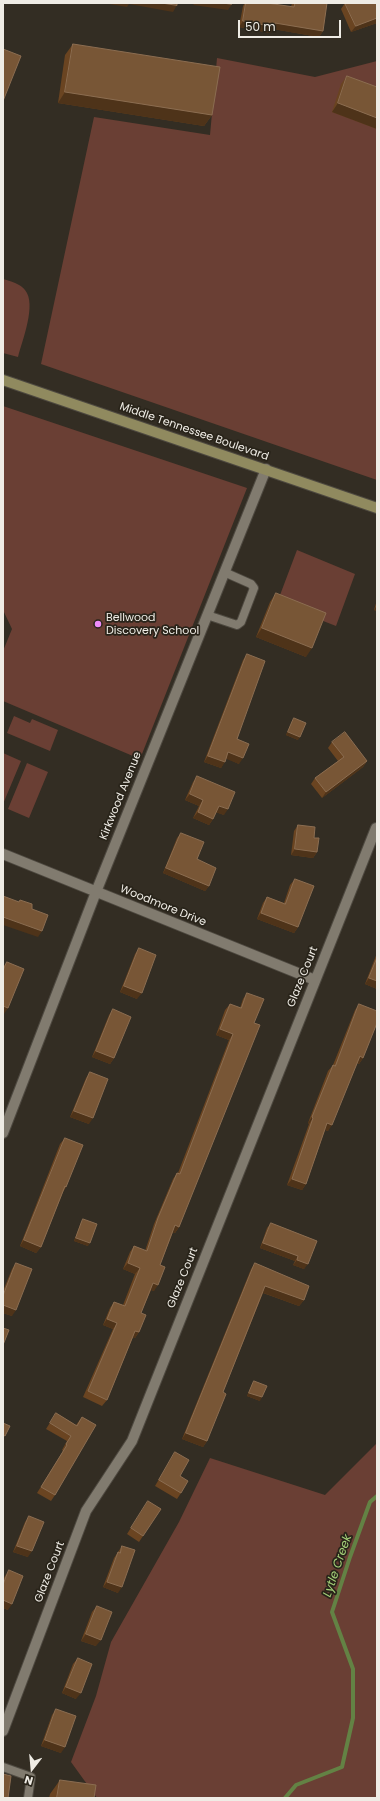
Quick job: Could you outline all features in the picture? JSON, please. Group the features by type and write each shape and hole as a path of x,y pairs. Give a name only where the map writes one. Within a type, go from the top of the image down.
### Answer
{"main road":[{"name":"Middle Tennessee Boulevard","path":"3,380 377,508"}],"street":[{"name":"Kirkwood Avenue","path":"3,1133 96,892 266,469"},
{"name":"Glaze Court","path":"3,1731 86,1511 132,1441 376,828"},
{"name":"Woodmore Drive","path":"3,854 315,980"}],"lane":[{"path":"207,615 237,625 241,622 254,588 251,584 224,572"},
{"path":"3,1767 31,1777 28,1798"}],"shaded area":[{"path":"217,58 315,77 377,61 377,480 41,364 94,117 210,135"},
{"path":"3,279 21,286 28,296 30,304 28,323 18,357 3,353"},
{"name":"Bellwood Discovery School","path":"3,406 247,488 140,759 3,701 3,651 12,629 3,610"},
{"path":"297,550 355,574 336,626 277,603"},
{"path":"14,716 30,723 32,719 58,730 50,751 7,733"},
{"path":"3,753 21,761 3,804"},
{"path":"27,763 48,772 29,818 8,809"},
{"path":"377,1443 377,1798 97,1798 71,1762 96,1696 111,1642 179,1522 210,1458 325,1495"}],"building":[{"path":"162,3 177,3 177,5"},
{"path":"246,3 267,3 294,7 295,3 327,3 323,31 275,23 275,27 243,21"},
{"path":"345,3 377,3 377,18 356,26"},
{"path":"73,44 220,67 212,115 65,92"},
{"path":"3,49 21,56 3,101"},
{"path":"347,76 377,87 377,118 338,103"},
{"path":"276,593 326,613 312,648 262,628"},
{"path":"247,654 265,661 237,739 249,744 243,758 228,752 225,762 208,756"},
{"path":"294,718 306,723 300,737 288,732"},
{"path":"345,732 367,761 326,792 315,778 344,757 332,742"},
{"path":"197,776 235,792 228,809 219,806 213,819 198,812 203,800 190,794"},
{"path":"298,825 315,827 314,838 319,838 317,852 295,849"},
{"path":"181,833 204,842 197,859 216,868 209,886 166,868"},
{"path":"295,879 314,886 298,927 261,913 267,897 285,904"},
{"path":"3,896 19,902 20,900 32,904 32,909 48,915 42,931 3,917"},
{"path":"139,948 156,955 142,993 124,986"},
{"path":"377,958 377,981 369,978"},
{"path":"7,962 24,969 8,1008 3,1006 3,971"},
{"path":"247,993 264,999 254,1023 260,1025 179,1227 175,1225 160,1265 165,1267 158,1285 153,1283 141,1313 146,1315 139,1332 135,1331 107,1400 88,1391 117,1323 107,1319 114,1302 125,1306 140,1268 128,1263 134,1246 147,1251 158,1218 177,1173 180,1174 233,1034 220,1029 230,1004 241,1008"},
{"path":"359,1004 377,1011 377,1023 363,1058 360,1056 332,1125 327,1123 306,1184 292,1179 313,1118 312,1117 333,1065 335,1066"},
{"path":"113,1009 131,1017 114,1058 96,1051"},
{"path":"90,1072 108,1079 93,1118 74,1111"},
{"path":"65,1138 83,1145 41,1247 24,1240"},
{"path":"83,1219 97,1224 90,1243 76,1238"},
{"path":"271,1223 317,1241 308,1264 297,1260 298,1256 263,1243"},
{"path":"16,1263 32,1269 16,1310 3,1305 3,1296"},
{"path":"255,1263 309,1286 304,1300 265,1286 223,1392 226,1394 207,1441 186,1433"},
{"path":"3,1328 9,1330 3,1345"},
{"path":"254,1381 267,1386 262,1397 249,1393"},
{"path":"56,1413 77,1426 82,1417 96,1425 55,1495 41,1487 71,1436 50,1423"},
{"path":"3,1423 10,1426 5,1436 3,1435"},
{"path":"175,1452 189,1460 180,1476 188,1481 181,1493 159,1480"},
{"path":"148,1501 161,1509 143,1536 131,1528"},
{"path":"29,1516 44,1522 32,1551 17,1546"},
{"path":"122,1546 135,1550 122,1587 107,1582 118,1552 120,1553"},
{"path":"9,1570 23,1576 12,1604 3,1600 3,1585"},
{"path":"97,1606 112,1612 101,1640 86,1634"},
{"path":"78,1658 92,1664 81,1693 66,1687"},
{"path":"56,1709 76,1716 65,1747 45,1740"},
{"path":"3,1774 11,1776 8,1798 3,1798"},
{"path":"60,1780 96,1785 94,1798 57,1798"}],"waterway":[{"name":"Lytle Creek","path":"285,1798 296,1785 342,1767 353,1718 353,1669 332,1612 370,1502 377,1496"}],"place":[{"name":"Bellwood Discovery School","path":"98,624"}]}
